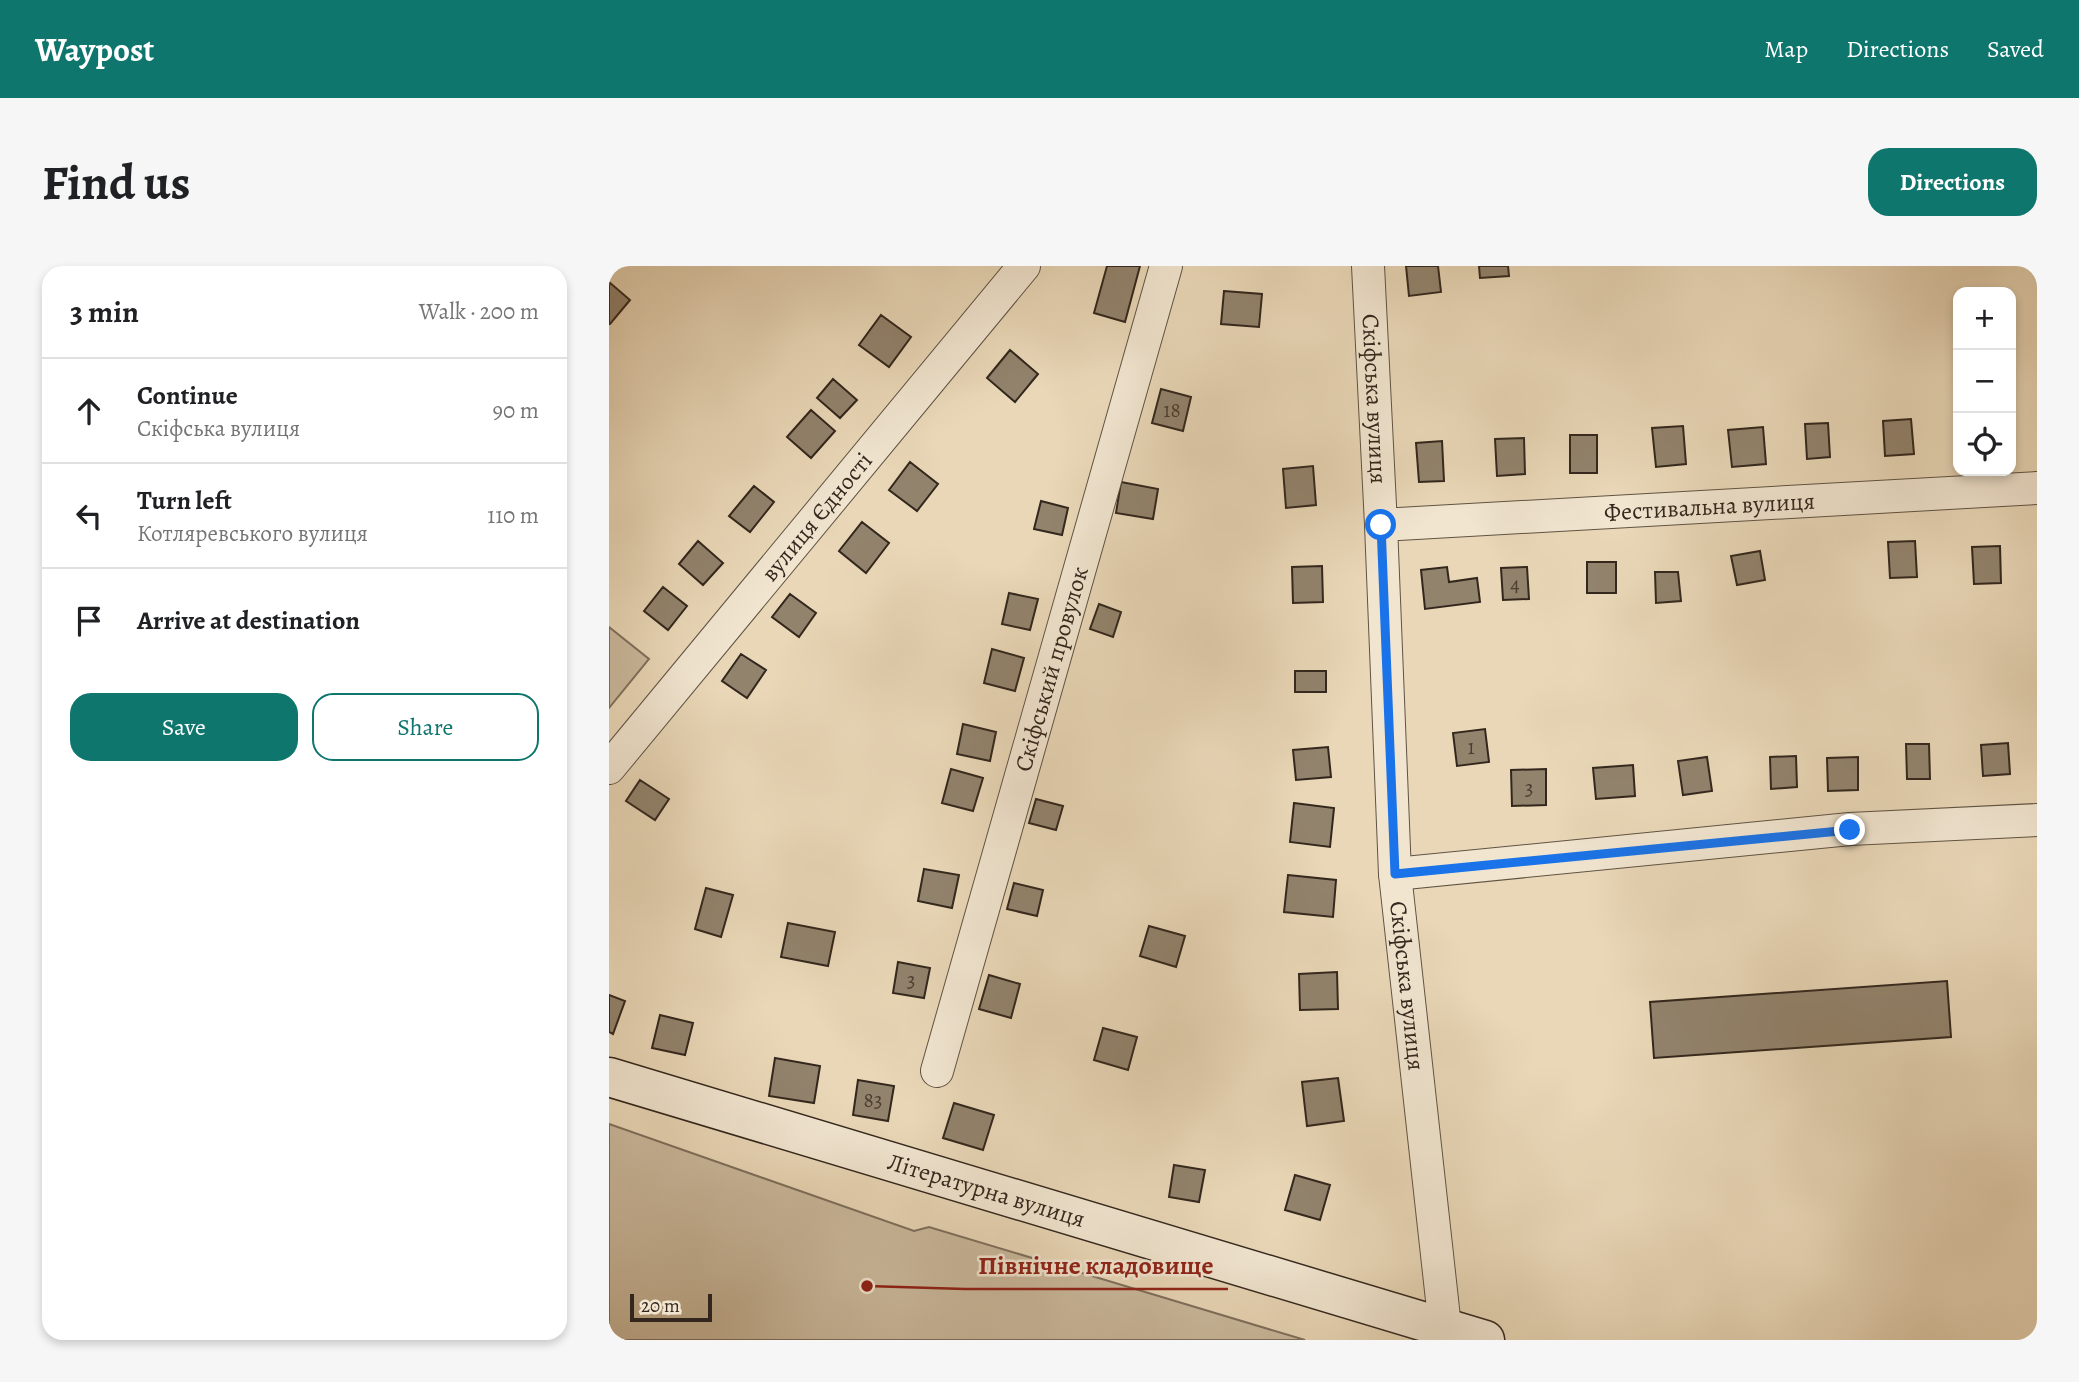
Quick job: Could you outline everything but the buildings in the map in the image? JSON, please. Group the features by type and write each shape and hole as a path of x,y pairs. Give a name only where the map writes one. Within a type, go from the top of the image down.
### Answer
{"street":[{"name":"вулиця Єдності","path":"609,768 1024,266"},
{"name":"Скіфський провулок","path":"937,1071 1166,266"},
{"name":"Скіфська вулиця","path":"1368,266 1395,874 1444,1327"},
{"name":"Фестивальна вулиця","path":"1381,525 2037,488"},
{"path":"1395,874 1850,830 2037,820"},
{"name":"Літературна вулиця","path":"609,1077 1485,1340"}],"shaded area":[{"path":"609,627 649,659 609,708"},
{"path":"609,1124 914,1231 929,1227 1305,1340 609,1340"}],"place":[{"name":"Північне кладовище","path":"867,1286"}],"route":[{"path":"1381,525 1395,874 1850,830"}]}
